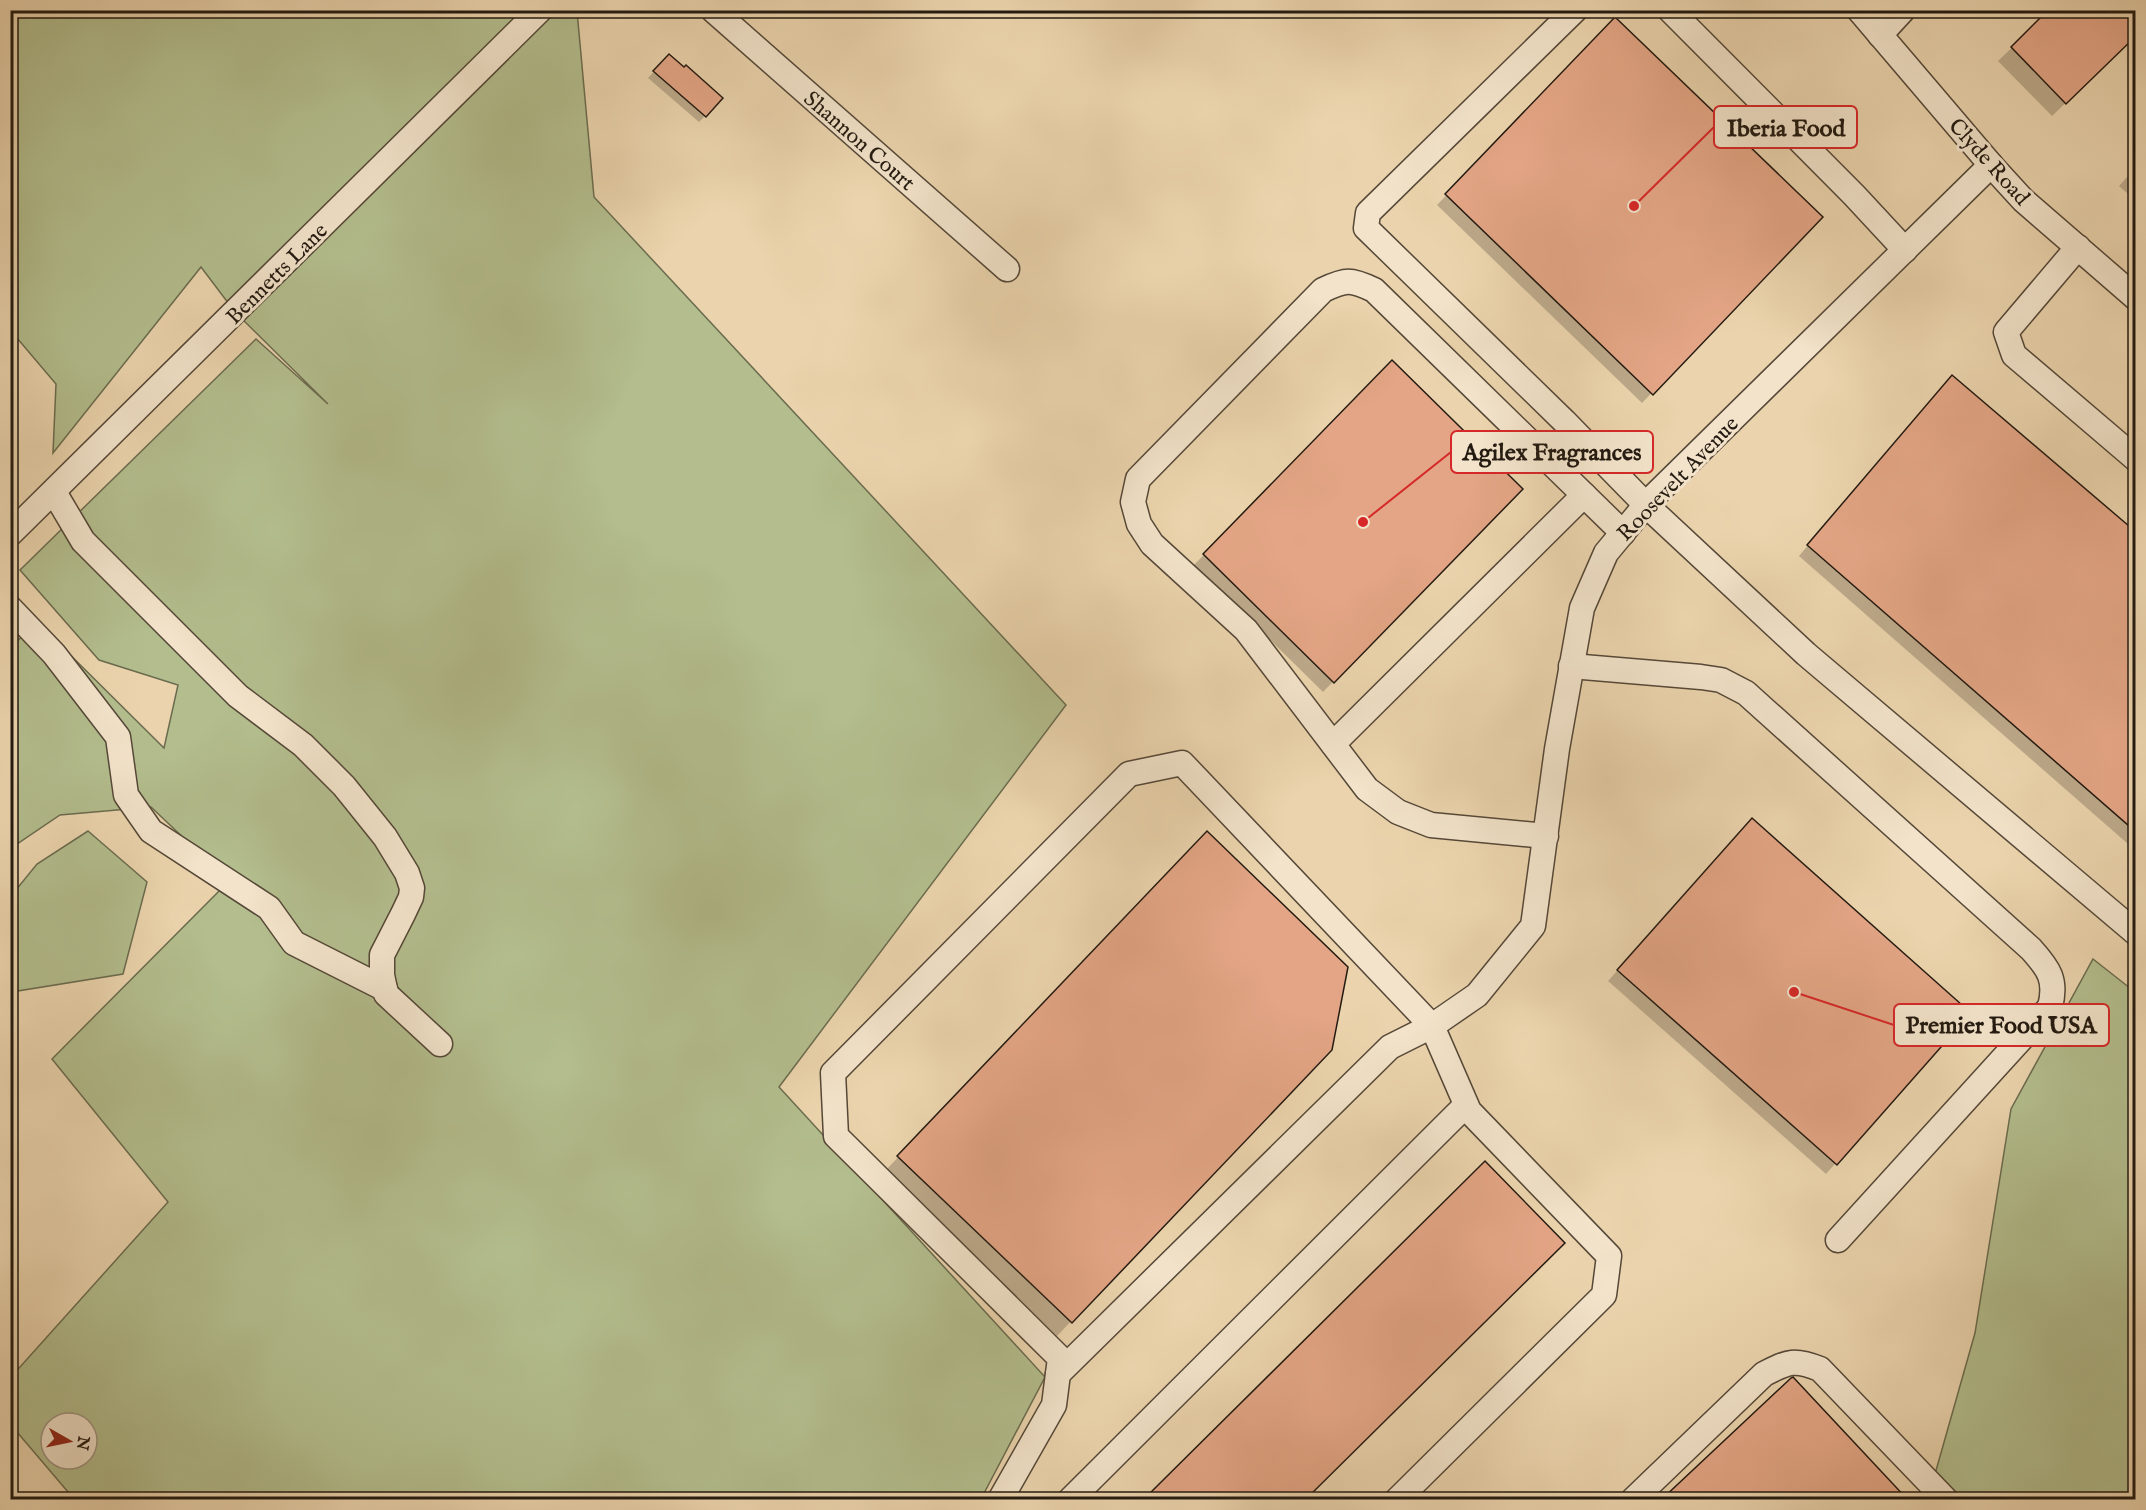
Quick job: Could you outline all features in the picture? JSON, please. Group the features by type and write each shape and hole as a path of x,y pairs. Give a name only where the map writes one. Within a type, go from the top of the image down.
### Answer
{"street":[{"name":"Bennetts Lane","path":"10,534 540,10"},
{"name":"Shannon Court","path":"713,10 1007,269"},
{"path":"1575,10 1368,213 1366,228 1564,421 1646,505 1806,654 2136,933"},
{"path":"1670,10 1854,195 1905,250"},
{"name":"Clyde Road","path":"1859,10 2023,200 2136,298"},
{"path":"1880,35 1903,10"},
{"name":"Roosevelt Avenue","path":"1059,1374 1390,1047 1431,1026 1477,995 1515,950 1533,926 1557,749 1582,608 1606,553 1646,505 1991,165"},
{"path":"2078,248 2006,332 2013,355 2136,459"},
{"path":"1546,836 1431,825 1398,812 1367,789 1246,630 1152,544 1139,524 1133,502 1138,479 1323,290 1343,280 1359,283 1374,290 1623,533"},
{"path":"54,492 83,541 238,696 303,745 344,786 386,837 407,873 412,888 407,906 382,955 386,994 440,1044"},
{"path":"1333,744 1584,495"},
{"path":"10,608 54,654 118,737 126,795 151,831 269,908 294,943 385,989"},
{"path":"1571,666 1721,680 1746,693 2031,949 2046,967 2052,980 2054,994 2050,1007 1838,1240"},
{"path":"1000,1500 1054,1405 1060,1358 836,1136 833,1073 1130,774 1182,763 1431,1026 1469,1111 1609,1256 1604,1294 1397,1500"},
{"path":"1070,1500 1466,1105"},
{"path":"1634,1500 1764,1374 1782,1365 1802,1362 1821,1369 1946,1500"}],"green space":[{"path":"11,11 577,11 594,197 1066,705 779,1087 1045,1377 981,1499 74,1499 50,1471 99,1471 99,1411 39,1411 39,1458 11,1425 11,1377 168,1202 52,1059 229,881 151,807 60,815 11,848 11,647 37,622 164,748 178,685 99,660 20,570 256,339 328,404 235,312 201,267 53,453 56,384 11,331"},
{"path":"88,831 147,882 123,974 11,992 11,896 37,864"},
{"path":"2093,959 2135,992 2135,1499 1960,1499 1935,1474 1975,1333 2011,1109"}],"building":[{"path":"2048,10 2136,10 2136,36 2066,104 2011,47"},
{"path":"1615,17 1823,217 1653,395 1445,194"},
{"path":"669,54 684,67 686,65 723,98 706,117 653,71"},
{"path":"1392,360 1523,489 1334,683 1203,554"},
{"path":"1952,375 2136,532 2136,832 1807,545"},
{"path":"1752,818 1971,1013 1837,1165 1617,970"},
{"path":"1207,831 1348,967 1332,1050 1072,1323 897,1156"},
{"path":"1485,1161 1565,1243 1305,1500 1143,1500"},
{"path":"1793,1377 1908,1500 1661,1500 1791,1378"}],"place":[{"name":"Iberia Food","path":"1634,206"},
{"name":"Agilex Fragrances","path":"1363,522"},
{"name":"Premier Food USA","path":"1794,992"}]}
